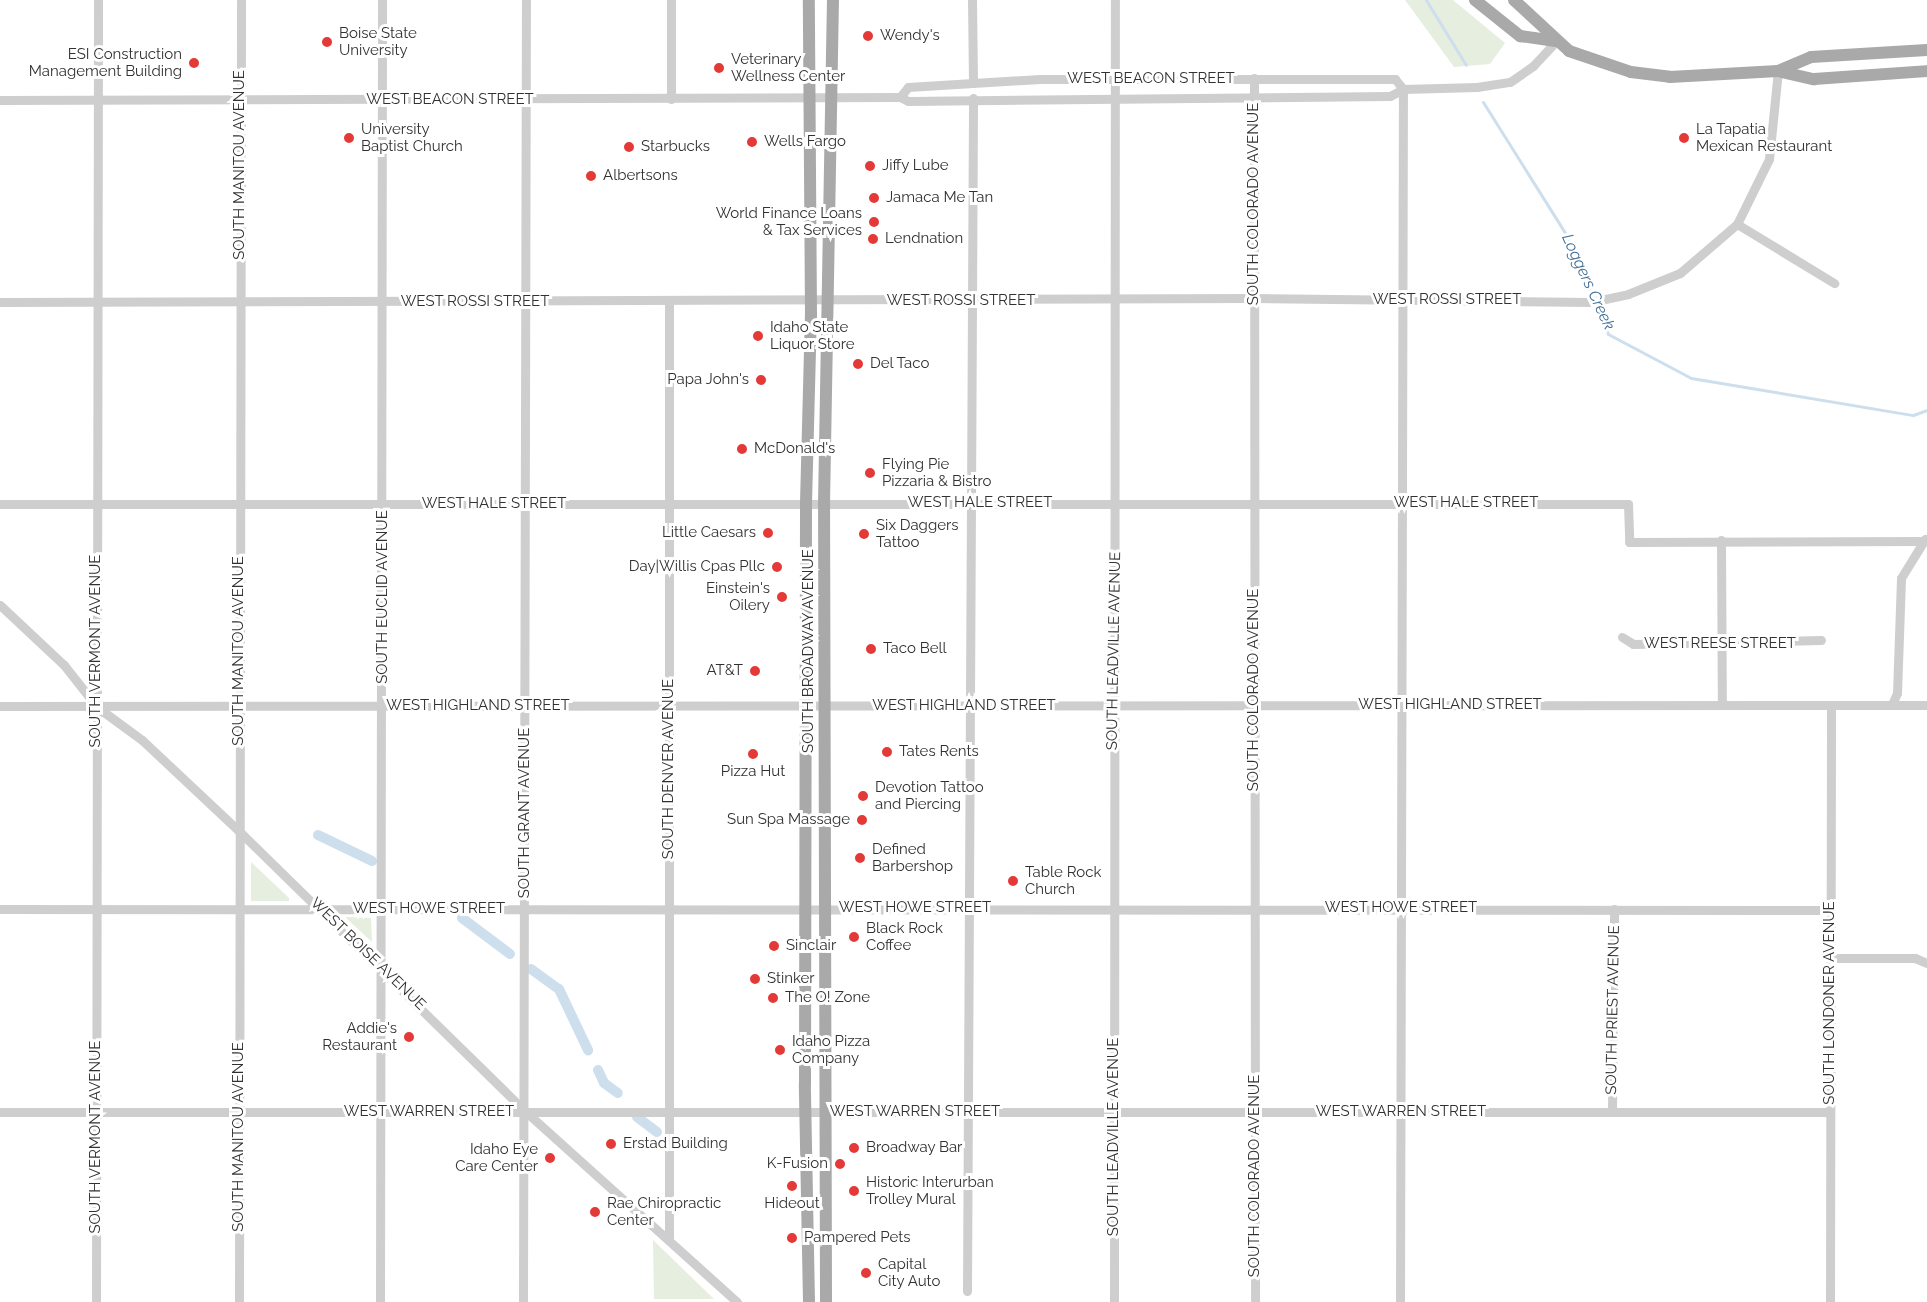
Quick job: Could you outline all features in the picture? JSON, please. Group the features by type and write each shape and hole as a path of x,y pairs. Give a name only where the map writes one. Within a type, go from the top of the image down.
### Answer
{"main road":[{"name":"SOUTH BROADWAY AVENUE","path":"809,0 811,302 806,503 805,1112 809,1302"},
{"name":"SOUTH BROADWAY AVENUE","path":"826,1302 823,1112 824,504 833,0"},
{"path":"1474,0 1520,36 1557,42"},
{"path":"1514,0 1557,42 1594,62 1630,72 1670,77 1778,71 1814,79 1927,71"},
{"path":"1778,71 1811,57 1927,50"}],"street":[{"name":"SOUTH VERMONT AVENUE","path":"96,1302 98,0"},
{"name":"SOUTH MANITOU AVENUE","path":"239,1302 241,0"},
{"name":"SOUTH EUCLID AVENUE","path":"380,1302 383,706 382,0"},
{"name":"SOUTH GRANT AVENUE","path":"523,1302 526,1112 522,1086 526,0"},
{"path":"670,99 671,0"},
{"path":"972,0 973,81"},
{"name":"SOUTH LEADVILLE AVENUE","path":"1114,1302 1115,0"},
{"name":"WEST BEACON STREET","path":"0,100 900,97 908,101 973,98 1390,96 1403,89 1477,87 1510,81 1533,66 1557,42"},
{"name":"WEST ROSSI STREET","path":"0,302 828,302 1254,298 1580,302 1612,298 1680,273 1737,224 1769,159 1778,71"},
{"name":"SOUTH COLORADO AVENUE","path":"1254,78 1255,1302"},
{"name":"WEST BEACON STREET","path":"900,97 908,87 973,81 1395,79 1403,89"},
{"path":"1400,1302 1403,89"},
{"path":"967,1291 971,908 973,98"},
{"path":"1737,224 1834,283"},
{"name":"SOUTH DENVER AVENUE","path":"669,302 669,1237"},
{"name":"WEST HALE STREET","path":"0,504 1628,504 1629,542 1925,539"},
{"path":"1893,702 1897,693 1901,578 1925,539"},
{"path":"1721,540 1722,705"},
{"name":"WEST BOISE AVENUE","path":"0,605 64,665 97,707 142,740 321,909 526,1112 669,1237 737,1302"},
{"name":"WEST REESE STREET","path":"1622,637 1633,644 1722,644 1821,640"},
{"name":"WEST HIGHLAND STREET","path":"0,706 1831,705 1893,702 1927,705"},
{"name":"SOUTH LONDONER AVENUE","path":"1830,1302 1831,705"},
{"name":"WEST HOWE STREET","path":"0,909 1401,907 1830,910"},
{"name":"SOUTH PRIEST AVENUE","path":"1612,1112 1614,909"},
{"path":"1830,958 1916,958 1927,963"},
{"name":"WEST WARREN STREET","path":"0,1112 1830,1112"}],"shaded area":[{"path":"1405,0 1453,0 1505,43 1490,64 1454,67"},
{"path":"251,862 289,898 289,901 251,901"},
{"path":"346,917 371,918 372,942 347,919"},
{"path":"653,1240 714,1299 654,1299"}],"waterway":[{"name":"Loggers Creek","path":"1426,0 1466,65"},
{"name":"Loggers Creek","path":"1483,102 1567,236 1608,334 1691,378 1913,415 1927,410"},
{"path":"318,835 372,861"},
{"path":"462,918 510,954"},
{"path":"531,969 559,989 588,1050"},
{"path":"598,1070 604,1083 618,1093"},
{"path":"637,1117 657,1132"}],"place":[{"name":"Wendy's","path":"868,36"},
{"name":"Boise State University","path":"327,42"},
{"name":"ESI Construction Management Building","path":"194,63"},
{"name":"Veterinary Wellness Center","path":"719,68"},
{"name":"University Baptist Church","path":"349,138"},
{"name":"La Tapatia Mexican Restaurant","path":"1684,138"},
{"name":"Wells Fargo","path":"752,142"},
{"name":"Starbucks","path":"629,147"},
{"name":"Jiffy Lube","path":"870,166"},
{"name":"Albertsons","path":"591,176"},
{"name":"Jamaca Me Tan","path":"874,198"},
{"name":"World Finance Loans & Tax Services","path":"874,222"},
{"name":"Lendnation","path":"873,239"},
{"name":"Idaho State Liquor Store","path":"758,336"},
{"name":"Del Taco","path":"858,364"},
{"name":"Papa John's","path":"761,380"},
{"name":"McDonald's","path":"742,449"},
{"name":"Flying Pie Pizzaria & Bistro","path":"870,473"},
{"name":"Little Caesars","path":"768,533"},
{"name":"Six Daggers Tattoo","path":"864,534"},
{"name":"Day|Willis Cpas Pllc","path":"777,567"},
{"name":"Einstein's Oilery","path":"782,597"},
{"name":"Taco Bell","path":"871,649"},
{"name":"AT&T","path":"755,671"},
{"name":"Tates Rents","path":"887,752"},
{"name":"Pizza Hut","path":"753,754"},
{"name":"Devotion Tattoo and Piercing","path":"863,796"},
{"name":"Sun Spa Massage","path":"862,820"},
{"name":"Defined Barbershop","path":"860,858"},
{"name":"Table Rock Church","path":"1013,881"},
{"name":"Black Rock Coffee","path":"854,937"},
{"name":"Sinclair","path":"774,946"},
{"name":"Stinker","path":"755,979"},
{"name":"The O! Zone","path":"773,998"},
{"name":"Addie's Restaurant","path":"409,1037"},
{"name":"Idaho Pizza Company","path":"780,1050"},
{"name":"Erstad Building","path":"611,1144"},
{"name":"Broadway Bar","path":"854,1148"},
{"name":"Idaho Eye Care Center","path":"550,1158"},
{"name":"K-Fusion","path":"840,1164"},
{"name":"Hideout","path":"792,1186"},
{"name":"Historic Interurban Trolley Mural","path":"854,1191"},
{"name":"Rae Chiropractic Center","path":"595,1212"},
{"name":"Pampered Pets","path":"792,1238"},
{"name":"Capital City Auto","path":"866,1273"}]}
